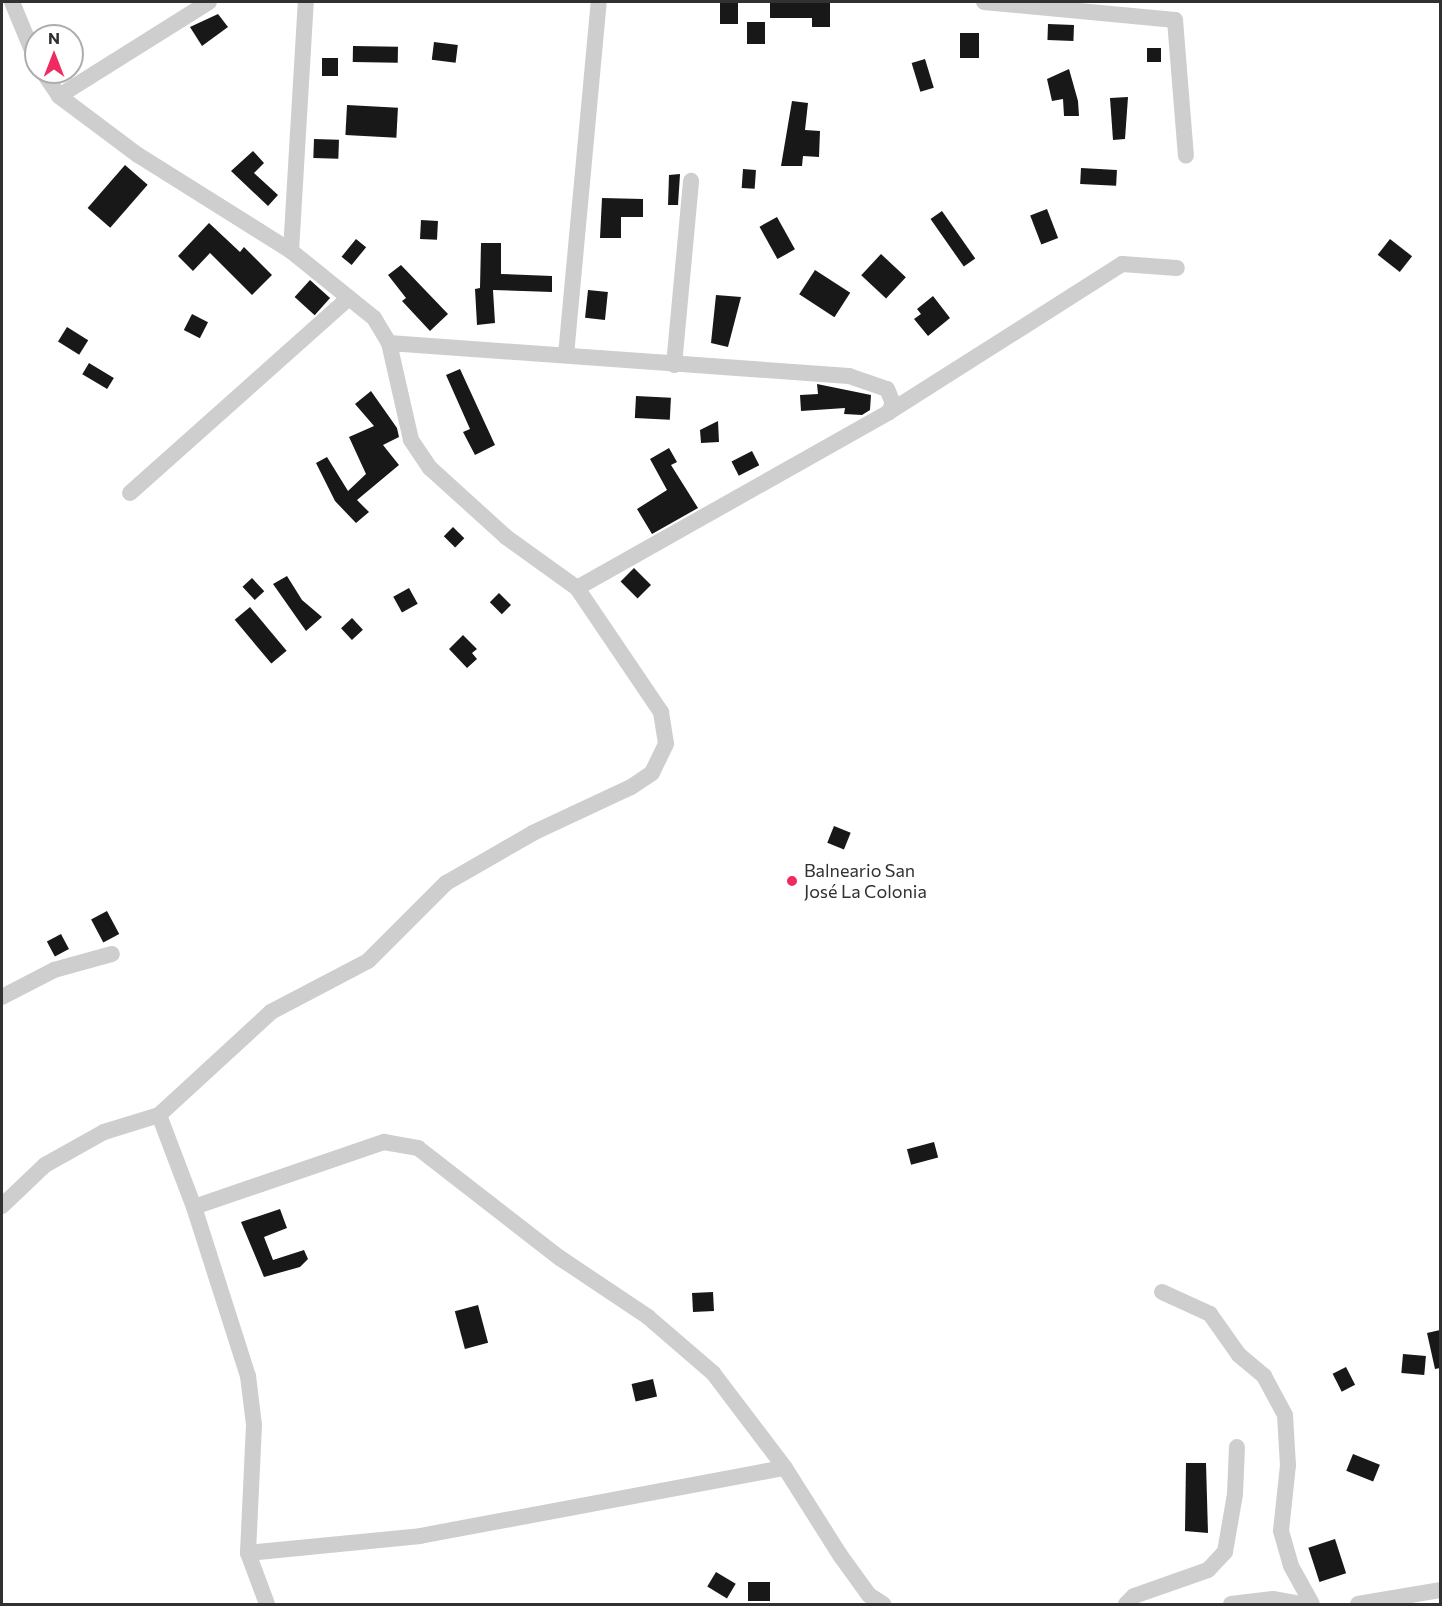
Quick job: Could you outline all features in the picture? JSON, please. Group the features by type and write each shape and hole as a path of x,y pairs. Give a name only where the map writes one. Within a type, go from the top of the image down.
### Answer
{"street":[{"path":"12,2 24,31"},
{"path":"59,96 209,2"},
{"path":"291,251 306,2"},
{"path":"566,355 599,2"},
{"path":"984,2 1174,20 1186,156"},
{"path":"2,1206 45,1165 104,1132 159,1115 271,1012 368,961 446,883 533,832 652,773 666,744 661,712 577,588 506,537 430,468 411,440 389,343 374,318 291,251 138,155 59,96 51,84"},
{"path":"674,365 691,181"},
{"path":"577,588 889,412 1122,264 1177,268"},
{"path":"130,493 349,298"},
{"path":"389,343 566,355 875,381 892,395 889,412"},
{"path":"2,997 54,969 112,954"},
{"path":"159,1115 194,1207 254,1402 248,1553 267,1605"},
{"path":"194,1207 384,1142 418,1148 561,1258 648,1317 713,1373 785,1468 840,1555 869,1595 883,1605"},
{"path":"1162,1292 1210,1314 1239,1355 1264,1376 1285,1415 1288,1465 1281,1531 1291,1566 1312,1605"},
{"path":"1126,1605 1134,1596 1208,1570 1225,1552 1236,1494 1237,1447"},
{"path":"248,1553 420,1536 785,1468"},
{"path":"1359,1605 1440,1590"},
{"path":"1231,1605 1273,1599 1302,1605"}],"building":[{"path":"720,2 738,2 738,24 720,24"},
{"path":"770,2 830,2 830,27 812,27 812,18 770,18"},
{"path":"218,14 228,27 202,46 190,27"},
{"path":"747,22 765,22 765,44 747,44"},
{"path":"1048,24 1074,25 1073,41 1047,40"},
{"path":"960,33 979,33 979,58 960,58"},
{"path":"434,42 458,45 456,63 432,60"},
{"path":"353,46 398,47 398,63 353,62"},
{"path":"1147,48 1161,48 1161,62 1147,62"},
{"path":"322,58 338,58 338,76 322,76"},
{"path":"925,59 934,88 920,92 912,63"},
{"path":"1069,69 1078,101 1079,116 1064,116 1063,99 1052,101 1047,79"},
{"path":"1128,97 1125,139 1113,140 1110,98"},
{"path":"792,101 808,103 805,130 820,131 819,157 803,156 802,166 781,166"},
{"path":"347,105 398,108 396,138 345,135"},
{"path":"314,139 339,140 338,159 313,158"},
{"path":"253,151 264,163 254,173 278,195 268,206 231,171"},
{"path":"125,165 148,185 110,228 88,208"},
{"path":"1081,168 1117,170 1116,186 1080,184"},
{"path":"743,169 756,170 755,189 742,188"},
{"path":"680,174 678,205 668,205 669,175"},
{"path":"602,198 643,199 643,217 621,217 621,238 600,238"},
{"path":"1047,209 1058,238 1041,244 1030,215"},
{"path":"942,211 975,259 964,267 931,219"},
{"path":"777,217 795,249 777,259 760,227"},
{"path":"421,220 438,221 437,240 420,239"},
{"path":"209,223 240,252 244,247 272,275 252,295 210,253 193,271 178,256"},
{"path":"356,239 366,247 352,265 342,257"},
{"path":"1390,239 1412,256 1400,272 1378,255"},
{"path":"481,243 501,243 501,274 552,276 552,292 493,290 495,323 477,325 475,289 480,288"},
{"path":"881,254 906,277 886,298 861,275"},
{"path":"401,265 448,314 430,331 402,301 406,298 388,275"},
{"path":"815,270 850,293 834,317 799,294"},
{"path":"310,280 330,298 315,315 295,297"},
{"path":"588,290 608,292 605,320 585,318"},
{"path":"716,295 741,297 728,347 711,343"},
{"path":"933,296 950,318 928,336 914,319 921,314 917,309"},
{"path":"192,314 208,322 200,338 184,330"},
{"path":"67,327 88,340 79,355 58,341"},
{"path":"89,363 114,378 107,389 82,374"},
{"path":"460,369 495,445 475,455 463,432 470,429 446,375"},
{"path":"817,384 871,395 870,410 862,415 844,414 845,408 801,411 800,395 818,394"},
{"path":"371,391 397,428 399,437 383,445 399,465 357,500 369,512 356,523 335,501 316,463 327,457 348,491 366,474 349,437 374,426 355,404"},
{"path":"636,396 671,398 670,420 635,418"},
{"path":"718,421 719,442 701,443 700,430"},
{"path":"669,448 677,462 671,465 698,508 652,534 637,509 667,490 650,459"},
{"path":"752,451 759,465 739,476 732,461"},
{"path":"453,527 464,538 455,548 444,536"},
{"path":"634,568 651,585 638,598 621,581"},
{"path":"287,576 302,600 322,617 306,631 273,584"},
{"path":"252,578 264,591 255,600 242,587"},
{"path":"409,588 418,604 402,612 393,597"},
{"path":"499,593 511,605 502,614 490,602"},
{"path":"250,607 287,651 271,664 235,620"},
{"path":"352,618 363,630 352,640 341,628"},
{"path":"463,635 477,649 472,653 477,659 467,668 449,649"},
{"path":"834,826 851,833 844,849 827,843"},
{"path":"107,911 119,934 103,942 91,919"},
{"path":"61,934 69,949 55,957 47,942"},
{"path":"934,1142 938,1157 911,1165 907,1149"},
{"path":"280,1209 287,1228 264,1237 273,1260 304,1250 308,1259 300,1267 264,1277 241,1222"},
{"path":"713,1292 714,1311 693,1312 692,1293"},
{"path":"478,1305 488,1343 465,1349 455,1311"},
{"path":"1440,1330 1440,1368 1435,1369 1427,1333"},
{"path":"1403,1354 1426,1356 1424,1375 1401,1373"},
{"path":"1346,1367 1355,1385 1342,1392 1333,1374"},
{"path":"653,1379 657,1397 636,1401 632,1384"},
{"path":"1353,1454 1380,1465 1373,1482 1346,1471"},
{"path":"1186,1463 1206,1463 1208,1533 1185,1531"},
{"path":"1335,1539 1346,1573 1319,1582 1308,1548"},
{"path":"716,1572 736,1584 727,1598 707,1587"},
{"path":"748,1582 770,1582 770,1601 748,1601"}],"place":[{"name":"Balneario San José La Colonia","path":"792,881"}]}
